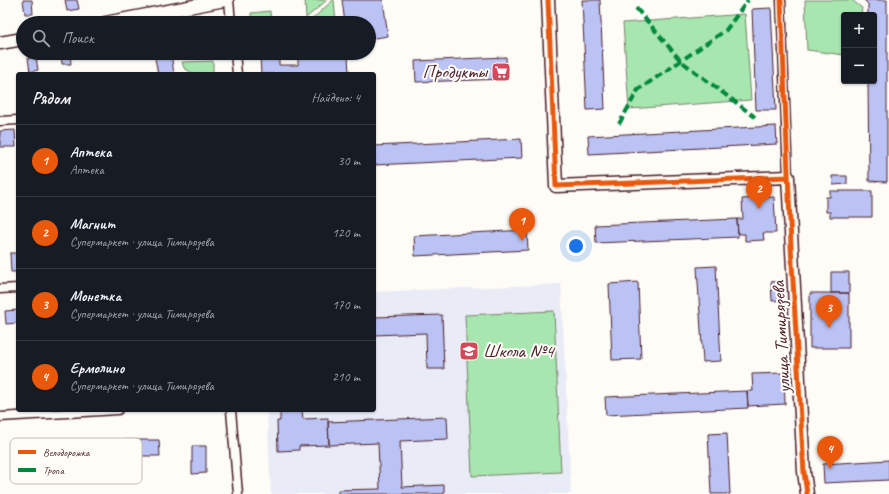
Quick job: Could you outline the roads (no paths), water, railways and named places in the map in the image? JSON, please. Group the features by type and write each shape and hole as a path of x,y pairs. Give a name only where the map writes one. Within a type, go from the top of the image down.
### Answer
{"street":[{"path":"142,16 225,0"},
{"path":"229,0 230,16"},
{"path":"548,0 556,186 788,177 781,0"},
{"path":"0,43 16,40"},
{"path":"235,60 237,72"},
{"path":"0,121 16,120"},
{"name":"улица Тимирязева","path":"788,177 804,472 807,494"},
{"path":"0,289 16,288"},
{"path":"0,417 84,412"},
{"path":"231,412 238,494"}],"place":[{"name":"Продукты","path":"501,72"},
{"name":"Магнит","path":"759,209"},
{"name":"Аптека","path":"522,241"},
{"name":"Монетка","path":"829,328"},
{"name":"Школа №4","path":"469,351"},
{"name":"Ермолино","path":"830,469"}]}
